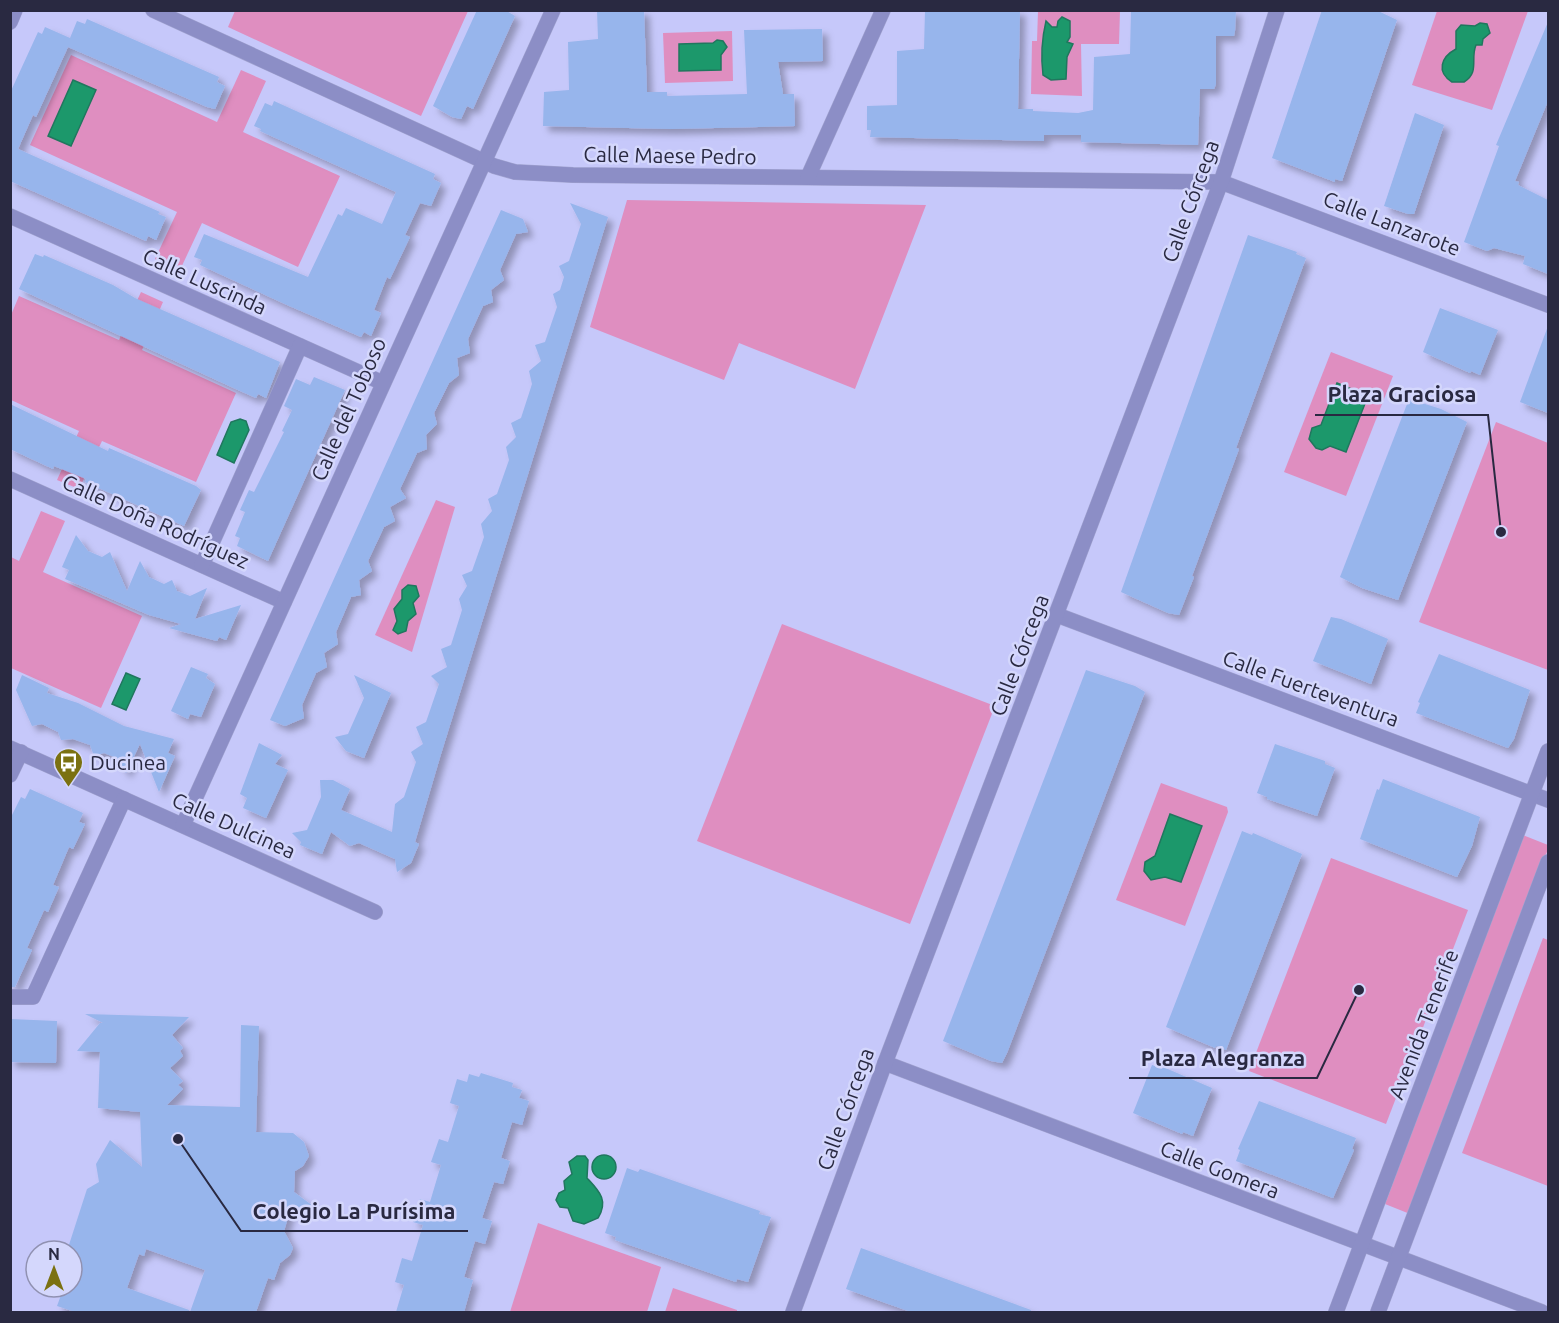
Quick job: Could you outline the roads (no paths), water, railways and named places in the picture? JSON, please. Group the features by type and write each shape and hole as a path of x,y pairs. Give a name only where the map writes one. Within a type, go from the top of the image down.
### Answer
{"street":[{"path":"10,22 15,10"},
{"name":"Calle Maese Pedro","path":"153,10 504,170 527,173 1221,182"},
{"name":"Calle del Toboso","path":"183,825 553,10"},
{"path":"808,177 883,10"},
{"name":"Calle Córcega","path":"793,1312 885,1063 1221,182 1277,10"},
{"name":"Calle Lanzarote","path":"1221,182 1548,305"},
{"name":"Calle Luscinda","path":"10,216 383,383"},
{"path":"202,565 300,346"},
{"name":"Calle Doña Rodríguez","path":"10,479 284,602"},
{"name":"Calle Fuerteventura","path":"1057,615 1548,800"},
{"path":"10,775 16,750"},
{"name":"Calle Dulcinea","path":"16,750 375,912"},
{"name":"Avenida Tenerife","path":"1336,1312 1548,751"},
{"path":"10,997 33,998 124,799"},
{"path":"1378,1312 1548,862"},
{"name":"Calle Gomera","path":"885,1063 1542,1312"}],"place":[{"name":"Plaza Graciosa","path":"1501,532"},
{"name":"Ducinea","path":"69,788"},
{"name":"Plaza Alegranza","path":"1359,990"},
{"name":"Colegio La Purísima","path":"178,1139"}]}
